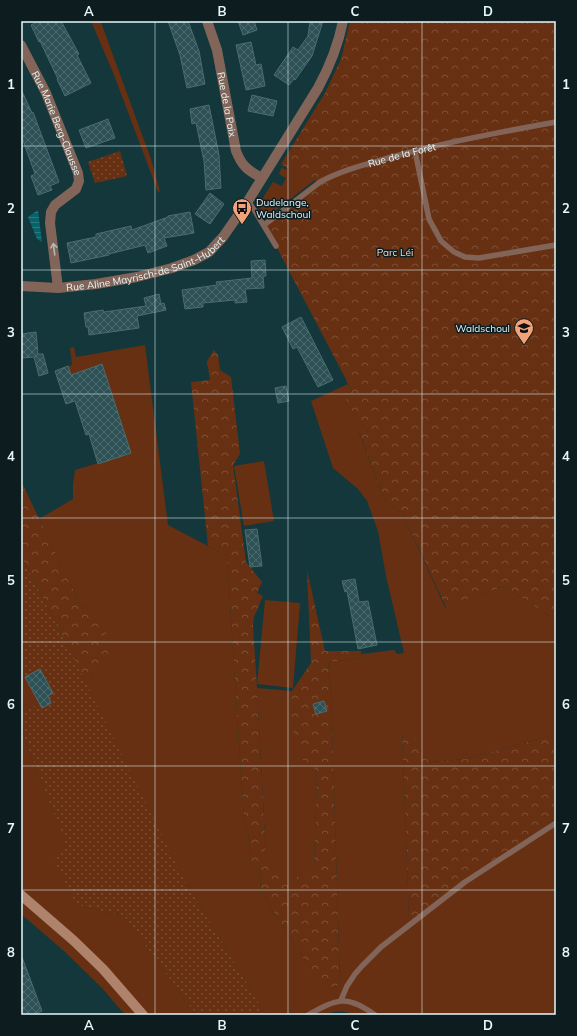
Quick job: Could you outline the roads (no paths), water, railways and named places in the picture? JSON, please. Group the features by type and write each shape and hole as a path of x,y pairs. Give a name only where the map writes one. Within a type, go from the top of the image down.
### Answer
{"main road":[{"path":"21,895 73,940 103,969 142,1015"}],"street":[{"name":"Rue de la Paix","path":"207,21 217,50 236,151 245,168 262,178"},
{"path":"248,201 329,69 343,21"},
{"name":"Rue Marie Berg-Clausse","path":"21,45 46,93 78,173 79,181 76,189 55,205 51,212 50,223 58,288"},
{"name":"Rue Aline Mayrisch-de Saint-Hubert","path":"21,286 58,288 96,284 138,277 172,268 194,260 208,252 223,237 248,201"}],"lane":[{"name":"Rue de la Forêt","path":"264,225 320,182 354,167 452,142 556,122"},
{"path":"415,151 430,219 441,240 454,252 466,257 479,258 556,246"},
{"path":"248,201 276,246"},
{"path":"341,1000 355,974 381,947 465,882 556,823"},
{"path":"308,1015 326,1005 341,1000 354,1002 375,1015"}],"water":[{"path":"38,210 42,242 37,239 28,217"}],"place":[{"name":"Dudelange, Waldschoul","path":"242,225"},
{"name":"Waldschoul","path":"524,345"}],"park label":[{"name":"Parc Léi","path":"395,252"}]}
